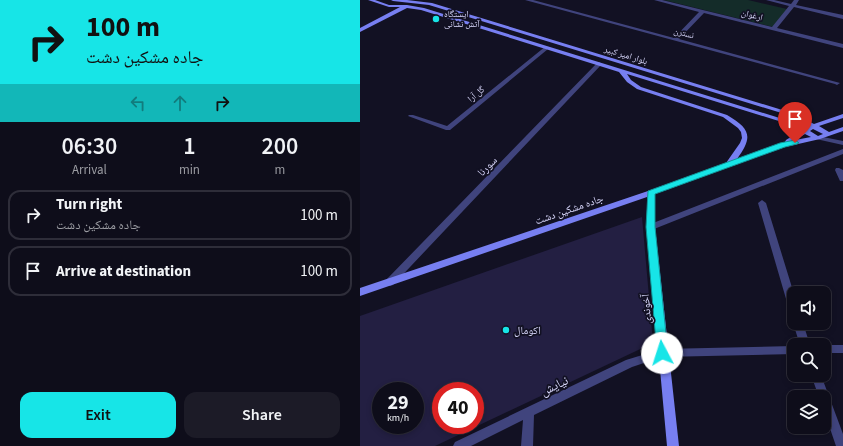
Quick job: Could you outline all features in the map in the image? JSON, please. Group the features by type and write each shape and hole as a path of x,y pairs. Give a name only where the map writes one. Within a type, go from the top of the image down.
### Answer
{"main road":[{"path":"370,0 389,6 416,1"},
{"path":"393,0 406,3"},
{"name":"بلوار امیر کبیر","path":"416,1 790,114 829,134"},
{"path":"360,30 406,3"},
{"name":"بلوار امیر کبیر","path":"406,3 546,48 784,121 818,138"},
{"path":"622,71 629,81 639,88 725,116 738,123 745,134 744,145 729,164"},
{"name":"جاده مشکین دشت","path":"783,145 813,126 843,116"},
{"name":"جاده مشکین دشت","path":"360,292 651,193 783,145 818,138 843,129"},
{"name":"آخوندی","path":"651,193 651,227 662,353 673,446"}],"street":[{"name":"نسترن","path":"527,0 837,83"},
{"name":"ارغوان","path":"656,0 843,46"},
{"path":"768,0 843,17"},
{"path":"774,28 797,0"},
{"path":"675,40 703,11"},
{"name":"گل آرا","path":"411,116 448,129 546,48"},
{"name":"سورنا","path":"390,282 599,64"},
{"path":"829,134 841,143"},
{"path":"818,138 841,143"},
{"path":"651,227 843,151"},
{"path":"839,170 843,179"},
{"path":"762,203 787,286"},
{"path":"831,349 843,349"},
{"name":"نیایش","path":"459,446 630,363 662,353 787,350"},
{"path":"819,382 842,446"},
{"path":"527,446 529,412"}],"green space":[{"path":"664,0 748,0 787,9 773,27"}],"building":[{"name":"اکومال","path":"642,217 653,343 484,423 484,382 432,382 432,434 460,434 435,446 360,446 360,316"}],"place":[{"name":"ایستگاه آتش نشانی","path":"436,19"},
{"name":"اکومال","path":"506,330"}],"route":[{"path":"662,353 651,227 651,193 783,145 795,143"}]}
